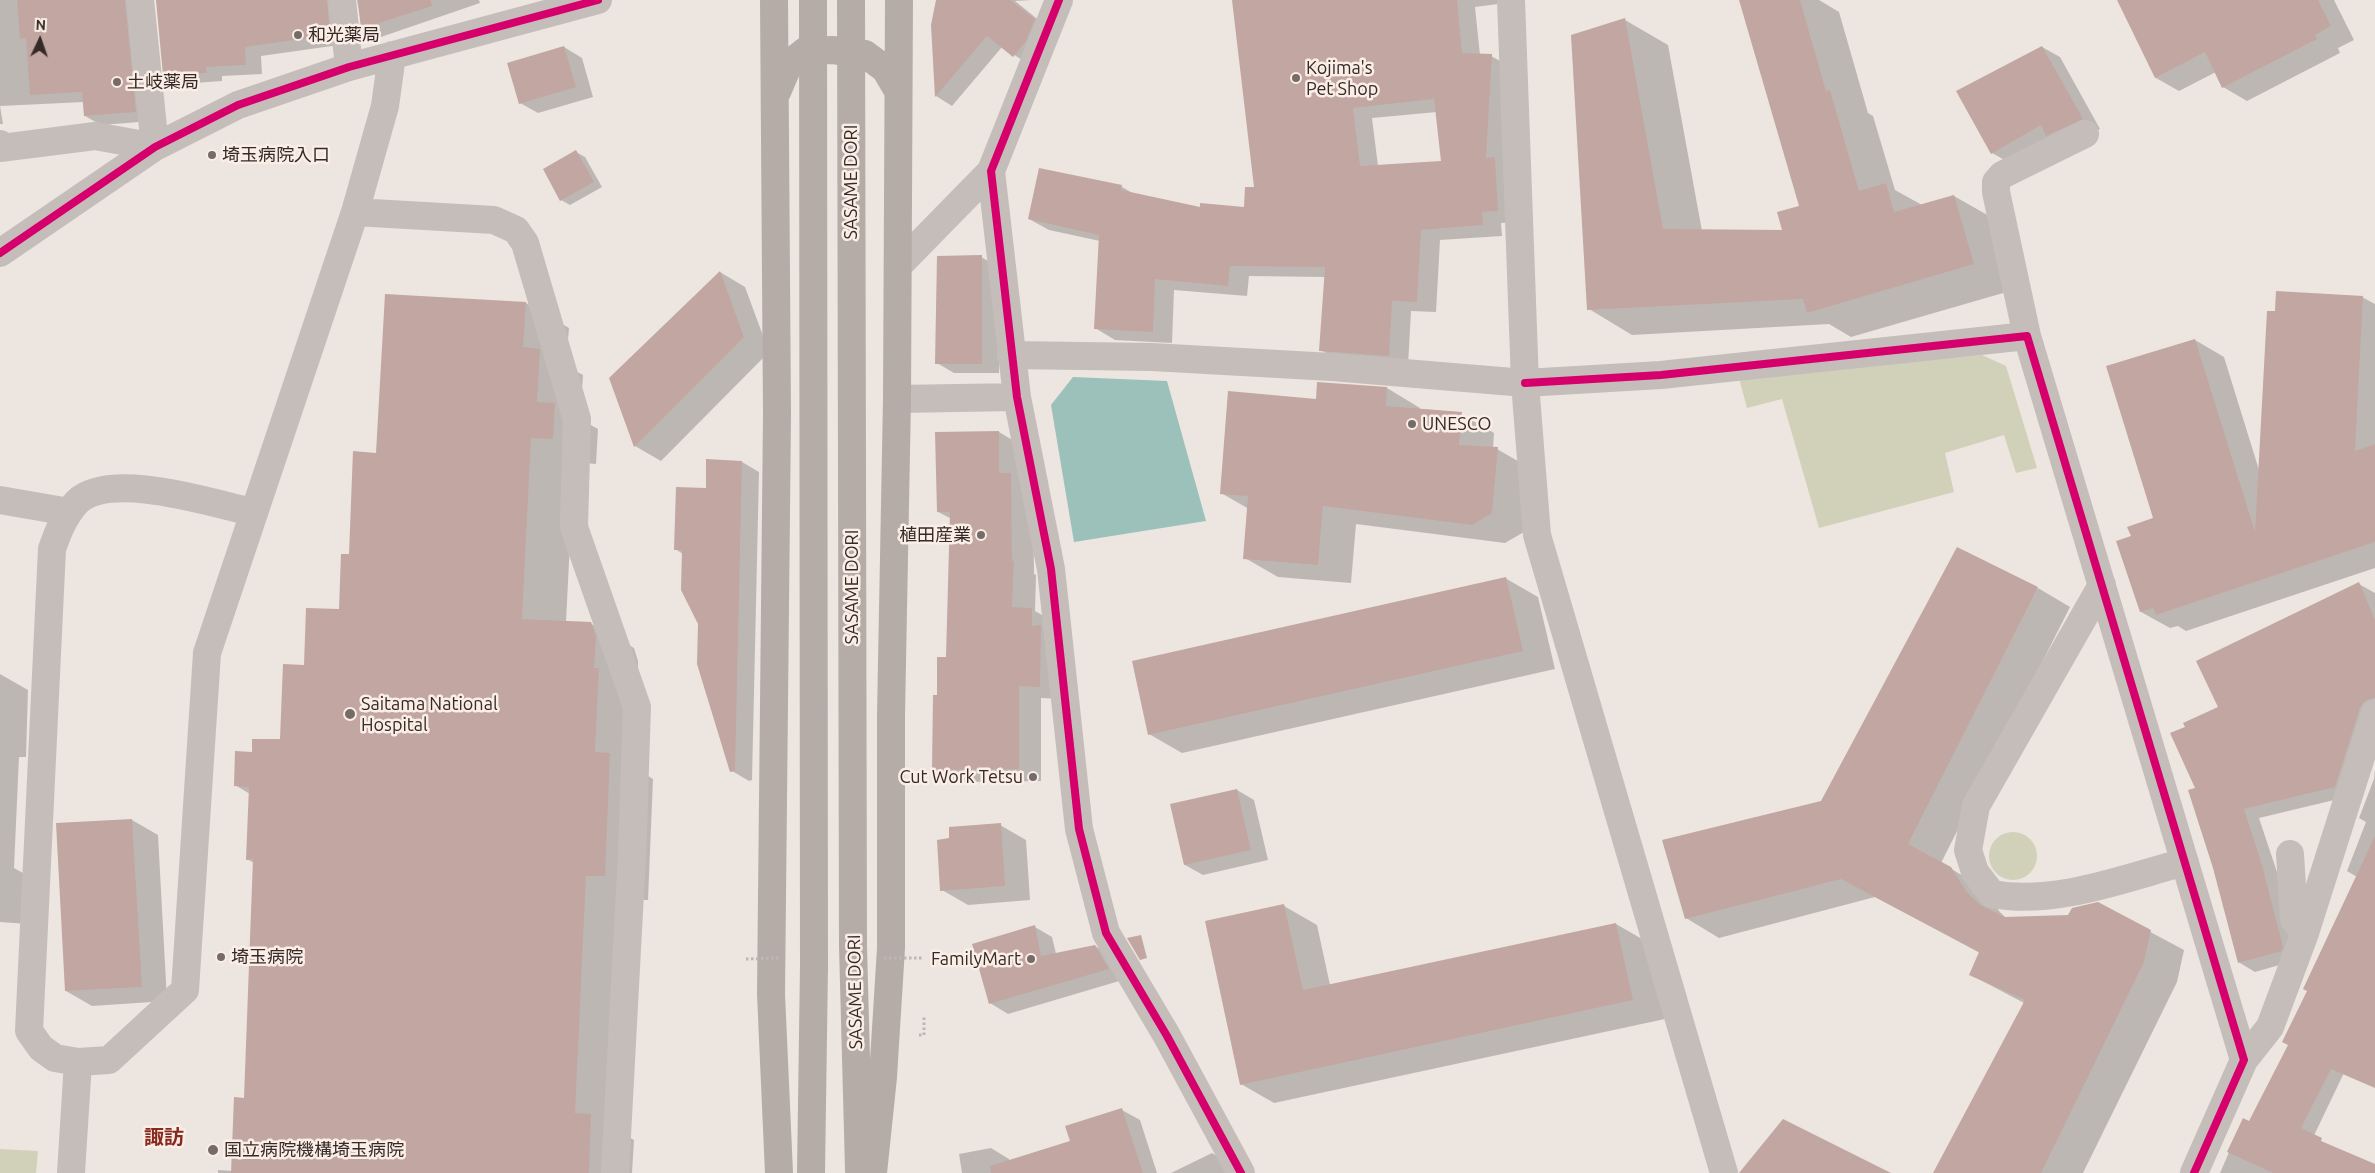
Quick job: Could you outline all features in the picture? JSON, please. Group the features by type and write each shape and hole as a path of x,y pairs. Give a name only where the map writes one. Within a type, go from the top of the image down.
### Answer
{"main road":[{"path":"774,0 777,414 771,994 779,1173"},
{"path":"811,1173 814,966 813,0"},
{"name":"SASAME DORI","path":"850,0 853,946 859,1173"},
{"path":"873,1173 883,1077 891,948 891,715 897,399 899,0"},
{"path":"776,95 789,64 805,51 832,50 865,54 885,69 898,91"}],"street":[{"path":"140,0 155,147"},
{"path":"342,0 349,67"},
{"path":"0,253 155,147 238,105 349,67 598,0"},
{"path":"898,266 990,171 1059,0"},
{"path":"1511,0 1525,384 1537,535 1724,1173"},
{"path":"252,512 136,487 102,489 78,501 61,523 52,549 29,1030 41,1048 55,1058 78,1062 108,1060 185,990 207,653 252,512 355,212 385,106 392,55"},
{"path":"2084,134 2002,175 1996,182 1996,192 2027,336 2244,1060"},
{"path":"0,144 0,148 95,136 155,147"},
{"path":"990,171 1017,397 1051,569 1079,829 1106,933 1167,1036 1241,1173"},
{"path":"355,212 494,220 516,230 525,243 577,419 574,527 637,707 632,856 615,1173"},
{"path":"1011,354 1152,357 1332,367 1525,384 1661,375 2027,336"},
{"path":"897,399 1017,397"},
{"path":"0,500 69,512"},
{"path":"2102,585 1976,806 1968,850 1975,872 1992,894 2013,898 2056,896 2185,862"},
{"path":"2201,1170 2244,1060 2270,1027 2305,933 2375,713"},
{"path":"2290,854 2294,919 2305,933"},
{"path":"71,1173 78,1062"}],"green space":[{"path":"1982,355 2006,366 2037,468 2016,473 2004,435 1945,453 1954,492 1819,528 1782,399 1747,408 1739,378"},
{"path":"2013,832 2022,834 2030,839 2035,847 2037,856 2035,865 2030,873 2022,878 2013,880 2004,878 1996,873 1991,865 1989,856 1991,847 1996,839 2004,834"},
{"path":"0,1149 38,1151 36,1173 0,1173"}],"water":[{"path":"1073,377 1167,381 1206,521 1074,542 1051,405"}],"building":[{"path":"17,0 125,0 136,112 84,116 82,92 30,95 26,38 20,39"},
{"path":"156,0 327,0 330,35 245,47 246,65 206,67 207,73 163,75"},
{"path":"358,0 431,0 432,6 361,29"},
{"path":"936,0 1010,0 1035,19 1026,41 1013,57 987,36 935,97 931,25"},
{"path":"1232,0 1457,0 1462,53 1492,54 1486,158 1495,157 1498,211 1482,212 1483,225 1421,230 1417,302 1392,301 1389,356 1319,351 1325,267 1230,266 1228,286 1155,279 1153,332 1094,329 1099,235 1028,219 1039,168 1122,185 1121,190 1200,207 1200,203 1244,207 1245,187 1254,187","holes":["1434,99 1441,161 1360,166 1353,108"]},
{"path":"1739,0 1800,0 1826,91 1830,90 1859,191 1886,183 1894,212 1954,195 1974,264 1807,313 1803,299 1587,310 1571,35 1625,18 1663,229 1782,230 1777,212 1799,206"},
{"path":"2117,0 2318,0 2331,26 2315,35 2317,39 2222,88 2205,52 2155,78"},
{"path":"564,46 576,87 519,104 507,63"},
{"path":"2042,46 2083,119 2046,136 2041,125 1991,154 1956,91"},
{"path":"576,150 594,182 560,201 543,169"},
{"path":"982,255 982,364 935,364 937,256"},
{"path":"720,271 744,337 634,447 609,378"},
{"path":"2276,291 2363,296 2355,451 2375,444 2375,542 2156,615 2153,608 2140,612 2116,541 2131,536 2127,527 2153,518 2106,366 2195,339 2255,532 2267,311 2275,311"},
{"path":"385,294 526,302 523,347 540,349 537,402 555,403 553,439 531,438 522,619 591,622 596,636 594,668 599,668 595,752 610,753 605,876 586,876 575,1113 591,1114 589,1173 231,1173 234,1097 244,1098 253,859 246,860 249,787 234,786 235,751 252,752 252,739 280,739 283,664 304,665 306,608 339,609 341,554 349,554 353,451 376,453"},
{"path":"1317,382 1387,387 1386,406 1462,412 1459,445 1498,447 1492,513 1472,525 1323,506 1318,565 1243,559 1248,496 1220,494 1228,391 1316,399"},
{"path":"999,431 999,473 1011,473 1012,561 1014,561 1012,607 1032,608 1032,626 1041,625 1040,687 1019,686 1019,769 932,770 933,695 937,695 937,657 946,657 950,512 937,512 935,432"},
{"path":"706,459 742,461 735,771 730,772 697,664 698,624 681,590 682,550 674,550 676,487 706,488"},
{"path":"1957,547 2038,587 1908,844 1951,867 1966,891 1980,905 2005,917 2068,915 2072,908 2098,902 2151,930 2144,962 2041,1173 1933,1173 2025,1000 1969,975 1979,952 1841,879 1685,919 1662,840 1821,801"},
{"path":"1506,577 1523,651 1148,735 1132,661"},
{"path":"2359,582 2375,620 2375,698 2365,701 2360,708 2335,787 2244,809 2262,865 2283,947 2282,951 2238,963 2213,868 2188,790 2195,788 2170,733 2185,727 2183,723 2218,707 2196,661"},
{"path":"1237,789 1251,850 1184,865 1170,804"},
{"path":"132,819 142,987 65,991 56,823"},
{"path":"1001,823 1005,886 940,891 937,840 949,838 949,827"},
{"path":"2375,836 2375,1088 2331,1069 2301,1128 2322,1138 2321,1141 2375,1164 2375,1173 2273,1173 2227,1152 2243,1118 2249,1121 2288,1045 2282,1042 2307,991 2303,989"},
{"path":"1284,904 1303,990 1616,923 1633,1000 1240,1085 1205,921"},
{"name":"FamilyMart","path":"1035,925 1041,956 1095,945 1109,969 989,1004 972,944"},
{"path":"1141,935 1147,958 1140,960 1127,938"},
{"path":"1122,1108 1143,1173 991,1173 990,1166 1070,1141 1065,1126"},
{"path":"1783,1119 1891,1173 1739,1173"}],"cycle path":[{"path":"0,253 155,147 238,105 349,67 598,0"},
{"path":"1059,0 991,171 1017,397 1051,569 1079,829 1106,933 1167,1036 1241,1173"},
{"path":"1525,383 1661,375 2027,336 2244,1060 2194,1173"}],"place":[{"name":"和光薬局","path":"298,35"},
{"name":"Kojima's Pet Shop","path":"1296,78"},
{"name":"土岐薬局","path":"117,82"},
{"name":"埼玉病院入口","path":"212,155"},
{"name":"UNESCO","path":"1412,424"},
{"name":"植田産業","path":"981,535"},
{"name":"Saitama National Hospital","path":"350,714"},
{"name":"Cut Work Tetsu","path":"1033,777"},
{"name":"埼玉病院","path":"221,957"},
{"name":"FamilyMart","path":"1031,959"},
{"name":"国立病院機構埼玉病院","path":"213,1150"}],"district":[{"name":"諏訪","path":"164,1137"}]}
